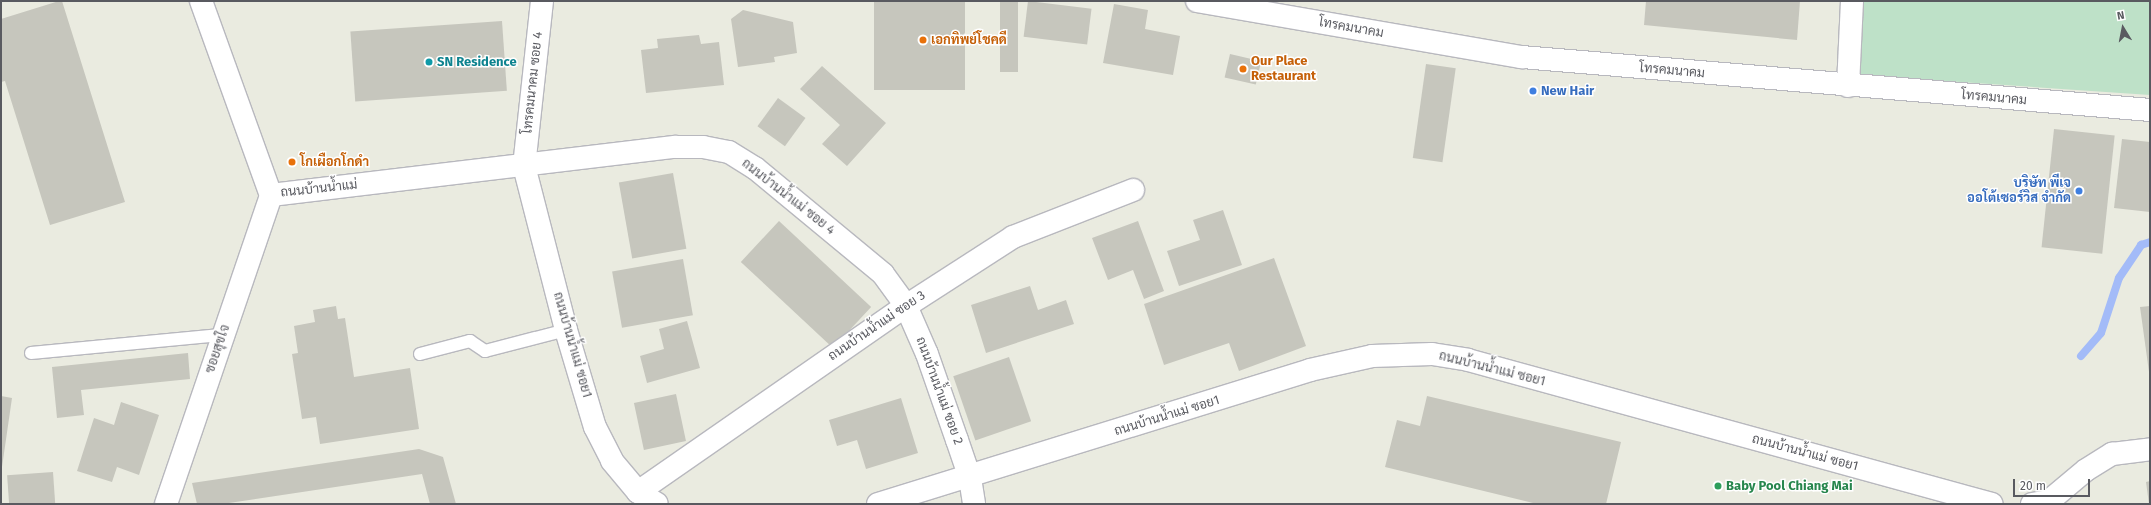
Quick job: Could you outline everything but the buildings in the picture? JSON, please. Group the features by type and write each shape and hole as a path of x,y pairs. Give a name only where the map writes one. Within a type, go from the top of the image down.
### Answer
{"street":[{"name":"ถนนบ้านน้ำแม่","path":"201,1 271,194 524,166"},
{"name":"โทรคมนาคม ซอย 4","path":"524,166 542,1"},
{"name":"โทรคมนาคม","path":"1197,1 1522,57 1848,86 2150,110"},
{"path":"1848,86 1852,1"},
{"name":"ถนนบ้านน้ำแม่ ซอย 4","path":"524,166 676,146 703,147 729,152 754,168 883,274 906,306"},
{"name":"ถนนบ้านน้ำแม่ ซอย1","path":"524,166 566,330 595,427 612,461 638,492 657,504"},
{"name":"ถนนบ้านน้ำแม่ ซอย 3","path":"638,492 906,306 1013,237 1133,190"},
{"name":"ซอยสุขใจ","path":"166,504 271,194"},
{"name":"ถนนบ้านน้ำแม่ ซอย 2","path":"906,306 927,354 970,478 974,504"},
{"name":"ถนนบ้านน้ำแม่ ซอย1","path":"878,504 970,478 1310,370 1372,356 1432,354 1468,360 1992,504"},
{"path":"2032,504 2049,501 2086,470 2112,454 2150,450"}],"lane":[{"path":"420,354 470,341 485,351 566,330"},
{"path":"31,353 223,335"}],"green space":[{"path":"1862,1 2150,1 2150,95 1858,75"}],"waterway":[{"path":"2081,356 2101,333 2119,278 2141,245 2150,242"}],"place":[{"name":"เอกทิพย์โชคดี","path":"923,40"},
{"name":"SN Residence","path":"429,62"},
{"name":"Our Place Restaurant","path":"1243,69"},
{"name":"New Hair","path":"1533,91"},
{"name":"โกเผือกโกดำ","path":"292,162"},
{"name":"บริษัท พีเจ ออโต้เซอร์วิส จำกัด","path":"2079,191"},
{"name":"Baby Pool Chiang Mai","path":"1718,486"}]}
